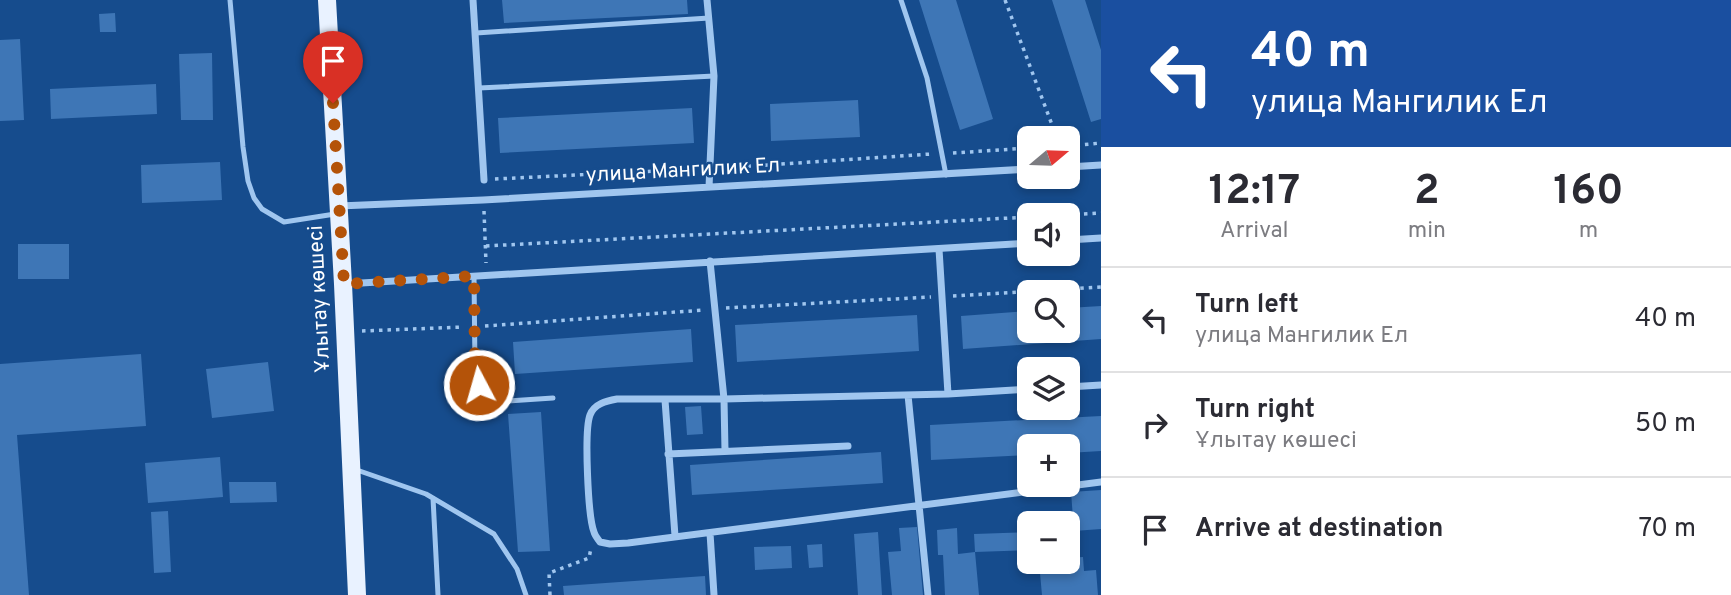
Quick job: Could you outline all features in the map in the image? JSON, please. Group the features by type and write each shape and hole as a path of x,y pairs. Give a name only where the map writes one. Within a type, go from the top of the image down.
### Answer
{"main road":[{"name":"Ұлытау көшесі","path":"327,0 344,284 356,595"}],"street":[{"path":"473,0 484,180"},
{"path":"707,0 714,76 709,187"},
{"path":"1080,166 1101,165"},
{"name":"улица Мангилик Ел","path":"339,210 1017,170"},
{"path":"1080,239 1101,238"},
{"path":"344,284 1017,244"},
{"path":"939,249 948,394"},
{"path":"710,261 724,399 725,451"},
{"path":"1080,387 1101,386"},
{"path":"1017,390 908,395 617,399 601,403 590,413 587,432 590,510 594,532 600,542 610,544 1101,482"},
{"path":"908,395 928,595"},
{"path":"665,400 676,536"},
{"path":"668,454 848,446"},
{"path":"710,533 714,595"}],"lane":[{"path":"230,0 243,147 248,181 254,198 262,209 284,222 339,210"},
{"path":"901,0 927,78 946,175"},
{"path":"476,33 709,19"},
{"path":"479,88 714,76"},
{"path":"474,276 475,369 479,385 494,402 553,398"},
{"path":"351,468 433,498 494,534 517,569 526,595"},
{"path":"433,498 438,595"}],"path":[{"path":"1005,0 1052,126"},
{"path":"1080,145 1101,144"},
{"path":"484,180 709,169 1017,149"},
{"path":"483,200 486,275"},
{"path":"1080,215 1101,214"},
{"path":"486,246 1017,218"},
{"path":"550,595 549,573 589,558 594,532"}],"building":[{"path":"502,0 687,0 688,14 504,23"},
{"path":"919,0 956,0 993,119 960,130"},
{"path":"1052,0 1085,0 1101,50 1101,119 1091,122"},
{"path":"115,13 116,32 100,32 99,14"},
{"path":"20,39 24,120 0,121 0,40"},
{"path":"212,53 213,120 181,120 179,54"},
{"path":"156,84 157,114 51,119 50,89"},
{"path":"858,100 860,137 771,141 770,104"},
{"path":"692,108 694,143 500,153 498,118"},
{"path":"220,162 222,200 142,203 141,165"},
{"path":"18,244 69,244 69,279 18,279"},
{"path":"1101,306 1101,339 1080,341 1080,307"},
{"path":"1017,312 1017,343 1046,343 963,349 961,316"},
{"path":"917,315 919,351 737,362 735,325"},
{"path":"691,329 693,362 515,374 513,342"},
{"path":"141,354 146,426 17,435 29,595 0,595 0,364"},
{"path":"268,362 274,411 212,418 206,369"},
{"path":"701,406 703,434 687,435 685,407"},
{"path":"541,412 550,551 518,552 508,414"},
{"path":"1101,416 1101,451 1080,452 1080,434 1017,434 1017,456 931,460 930,425 1080,420 1080,417"},
{"path":"881,452 883,483 692,495 690,465"},
{"path":"220,457 223,497 148,503 145,463"},
{"path":"229,482 276,482 277,502 230,503"},
{"path":"1101,490 1101,529 1080,531 1080,511 1072,511 1071,497 1080,497 1080,491"},
{"path":"168,511 171,572 154,573 151,512"},
{"path":"917,527 923,595 892,595 888,552 901,551 899,528"},
{"path":"957,528 958,554 975,552 979,595 945,595 943,555 938,555 937,530"},
{"path":"878,532 882,595 858,595 854,534"},
{"path":"1017,532 1017,550 975,552 974,534"},
{"path":"822,544 823,567 809,568 807,545"},
{"path":"791,546 792,568 755,570 754,547"},
{"path":"1080,557 1083,557 1084,571 1096,570 1098,595 1042,595 1040,574 1080,574"},
{"path":"705,576 706,595 564,595 563,586"}],"route":[{"path":"333,103 344,284 474,276 475,369 479,385"}]}
